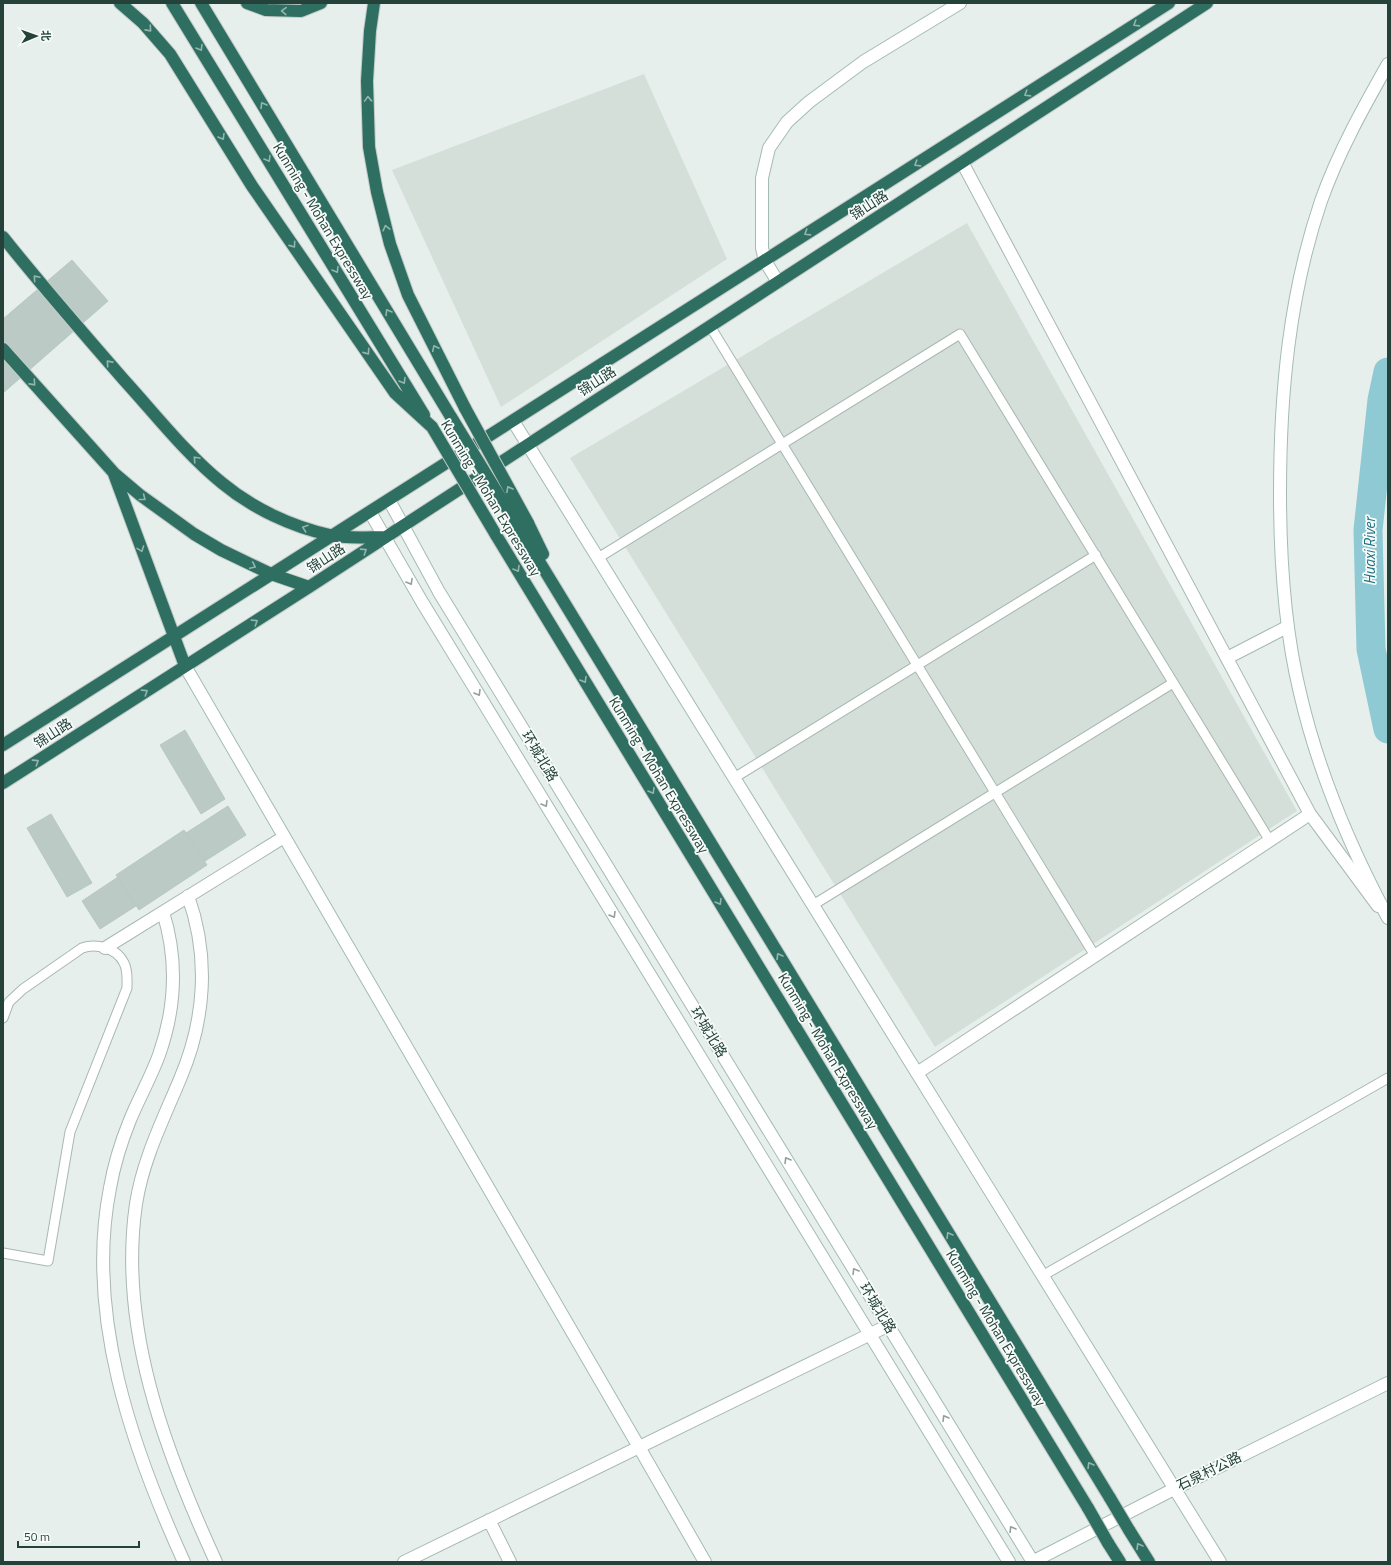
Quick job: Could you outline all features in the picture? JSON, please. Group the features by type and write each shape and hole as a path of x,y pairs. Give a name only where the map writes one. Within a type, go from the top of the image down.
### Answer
{"highway":[{"path":"120,3 144,23 170,54 252,186 394,393 432,427"},
{"name":"Kunming - Mohan Expressway","path":"172,3 432,427 496,535 1120,1562"},
{"name":"Kunming - Mohan Expressway","path":"201,3 451,417 524,527 580,630 1149,1562"},
{"path":"247,3 266,10 301,11 321,3"},
{"path":"374,3 370,31 367,81 369,147 377,192 390,244 408,295 524,527"},
{"name":"锦山路","path":"3,745 1169,3"},
{"name":"锦山路","path":"3,783 403,526 1207,3"},
{"path":"3,237 62,308 161,422 206,469 223,484 256,506 306,528 332,536 385,537"},
{"path":"5,352 114,473 140,495 194,534 221,550 271,574 308,587"},
{"path":"114,473 185,666"}],"street":[{"path":"778,282 764,261 762,248 762,178 769,148 787,122 809,102 863,62 960,3"},
{"path":"1388,64 1346,142 1322,201 1302,270 1291,324 1284,387 1280,460 1281,563 1287,627 1300,694 1323,772 1357,856 1388,919"},
{"path":"962,162 1310,814 1388,919"},
{"path":"513,421 1220,1562"},
{"name":"环城北路","path":"389,500 443,598 889,1325 1032,1562"},
{"name":"环城北路","path":"370,512 426,609 1009,1562"},
{"path":"1226,658 1287,627"},
{"path":"185,666 705,1562"},
{"path":"917,1073 1310,814"},
{"path":"105,948 284,837"},
{"path":"188,896 194,912 200,939 203,967 199,1020 183,1072 159,1125 143,1173 136,1203 132,1238 132,1277 136,1316 144,1360 158,1414 178,1472 216,1562"},
{"path":"163,912 168,926 173,956 174,985 171,1011 159,1056 130,1120 117,1158 106,1208 103,1266 108,1330 122,1395 130,1423 151,1482 184,1562"},
{"path":"404,1562 889,1325"},
{"name":"石泉村公路","path":"1032,1562 1174,1489 1388,1383"},
{"path":"489,1520 510,1562"}],"lane":[{"path":"710,326 1095,956"},
{"path":"598,558 960,334 1270,841"},
{"path":"734,778 1096,556"},
{"path":"813,905 1173,683"},
{"path":"3,1018 9,1002 23,988 82,948 90,945 105,948 121,958 124,962 127,977 127,988 70,1132 48,1261 3,1252"},
{"path":"1042,1276 1388,1078"}],"shaded area":[{"path":"644,74 727,259 501,407 392,170"},
{"path":"967,223 1297,811 935,1047 570,458"}],"building":[{"path":"72,260 108,301 3,393 3,319"},
{"path":"185,730 225,799 201,814 160,745"},
{"path":"228,806 246,835 205,861 186,833"},
{"path":"51,814 92,883 67,897 27,828"},
{"path":"184,830 207,865 139,910 116,875"},
{"path":"118,877 136,906 100,929 82,901"}],"waterway":[{"name":"Huaxi River","path":"1388,372 1382,400 1368,530 1371,649 1388,729"}]}
